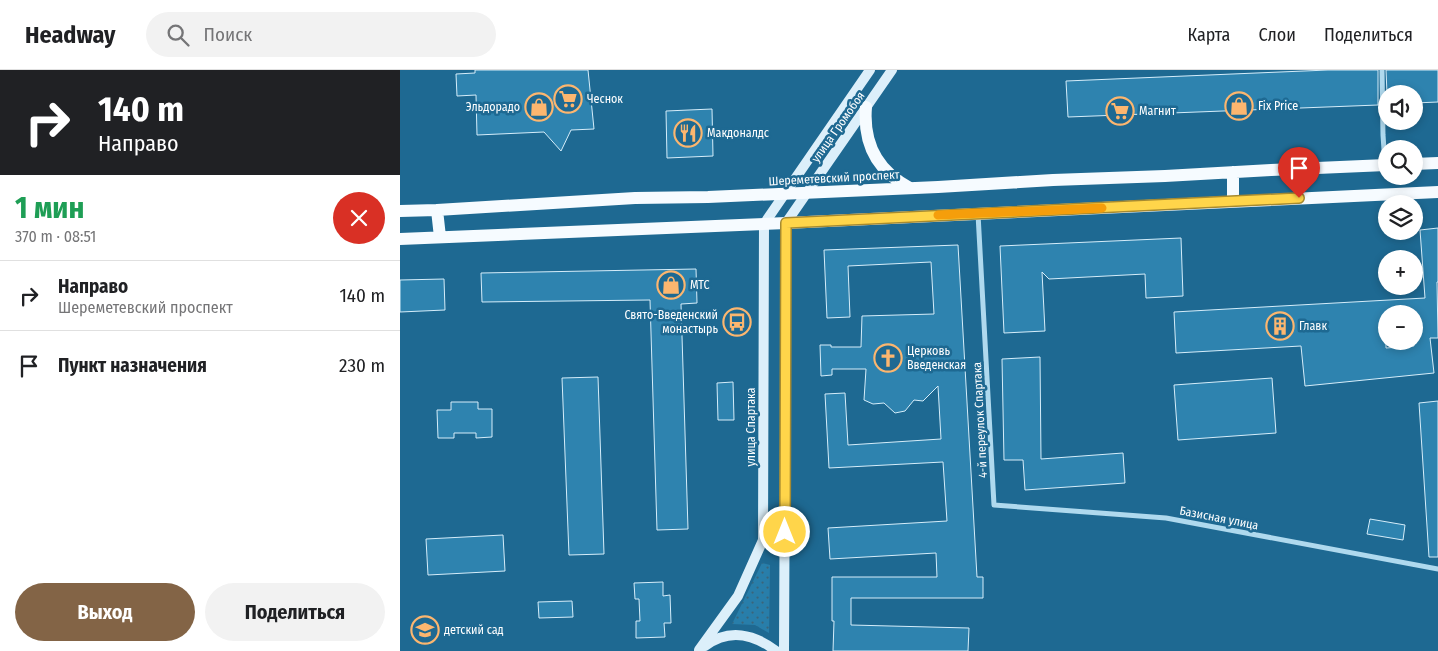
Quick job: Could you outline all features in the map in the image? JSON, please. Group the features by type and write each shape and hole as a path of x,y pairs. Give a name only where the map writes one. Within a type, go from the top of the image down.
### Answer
{"main road":[{"name":"улица Громобоя","path":"785,194 870,70"},
{"name":"улица Громобоя","path":"786,223 892,70"},
{"path":"866,107 866,135 876,156 886,171 910,188"},
{"path":"1423,164 1438,163"},
{"name":"Шереметевский проспект","path":"400,211 635,198 785,194 1378,165"},
{"path":"1233,172 1233,202"},
{"path":"400,239 1438,192"},
{"path":"764,224 785,194"},
{"path":"437,210 440,237"},
{"path":"784,651 786,223"},
{"name":"улица Спартака","path":"699,650 738,596 763,540 764,224"},
{"path":"699,650 710,641 724,636 738,635 752,637 765,642 776,651"}],"street":[{"path":"1382,70 1384,140"},
{"name":"4-й переулок Спартака","path":"978,214 994,505"},
{"name":"Базисная улица","path":"994,505 1166,518 1438,569"}],"shaded area":[{"path":"762,563 770,565 769,633 755,625 732,624"}],"building":[{"path":"475,70 588,70 594,129 571,130 561,151 544,132 477,135 476,95 457,96 456,74 475,73"},
{"path":"1328,70 1378,70 1378,105 1068,117 1066,81"},
{"path":"1386,70 1438,70 1438,102 1423,103 1423,85 1387,85"},
{"name":"Макдоналдс","path":"712,109 713,156 667,158 666,111"},
{"name":"Главк","path":"1438,228 1438,338 1430,338 1434,373 1305,386 1301,346 1176,353 1174,312 1425,298 1423,250 1421,250 1423,230"},
{"path":"1181,238 1183,296 1146,298 1145,274 1049,279 1042,272 1045,331 1004,333 1000,246"},
{"path":"958,245 977,577 983,577 983,598 851,598 851,625 969,628 968,651 833,651 832,577 937,577 936,553 830,559 828,528 947,521 943,462 829,468 825,394 845,393 848,445 941,439 938,386 923,401 914,400 905,411 895,413 884,403 873,404 864,400 866,369 832,369 832,375 821,376 820,345 861,347 862,316 934,314 931,262 848,266 850,317 827,318 824,250"},
{"path":"696,269 697,303 681,304 688,529 657,530 650,300 482,302 481,273"},
{"path":"444,279 445,310 400,312 400,280"},
{"path":"1040,357 1041,459 1123,453 1125,483 1025,490 1023,460 1004,460 1002,359"},
{"path":"598,377 604,554 569,555 562,378"},
{"path":"1272,378 1276,433 1178,440 1174,385"},
{"path":"733,382 734,420 718,420 717,383"},
{"path":"1438,401 1438,557 1429,557 1419,403"},
{"path":"451,402 478,402 478,409 492,409 492,437 476,438 476,433 454,433 454,438 438,438 437,410 451,410"},
{"path":"1370,519 1405,525 1403,540 1367,534"},
{"path":"503,535 505,571 428,575 426,539"},
{"path":"663,582 663,596 670,595 671,623 664,623 665,637 636,638 636,621 640,621 639,599 635,599 634,583"},
{"path":"572,601 573,617 539,618 538,602"}],"slow traffic":[{"path":"938,215 1102,208"}],"place":[{"name":"Чеснок","path":"568,99"},
{"name":"Fix Price","path":"1239,106"},
{"name":"Эльдорадо","path":"539,107"},
{"name":"Магнит","path":"1120,111"},
{"name":"Макдоналдс","path":"688,133"},
{"name":"МТС","path":"671,285"},
{"name":"Свято-Введенский монастырь","path":"737,322"},
{"name":"Главк","path":"1280,326"},
{"name":"Церковь Введенская","path":"888,358"},
{"name":"детский сад","path":"425,630"}],"route":[{"path":"785,532 786,223 1299,198"}]}
